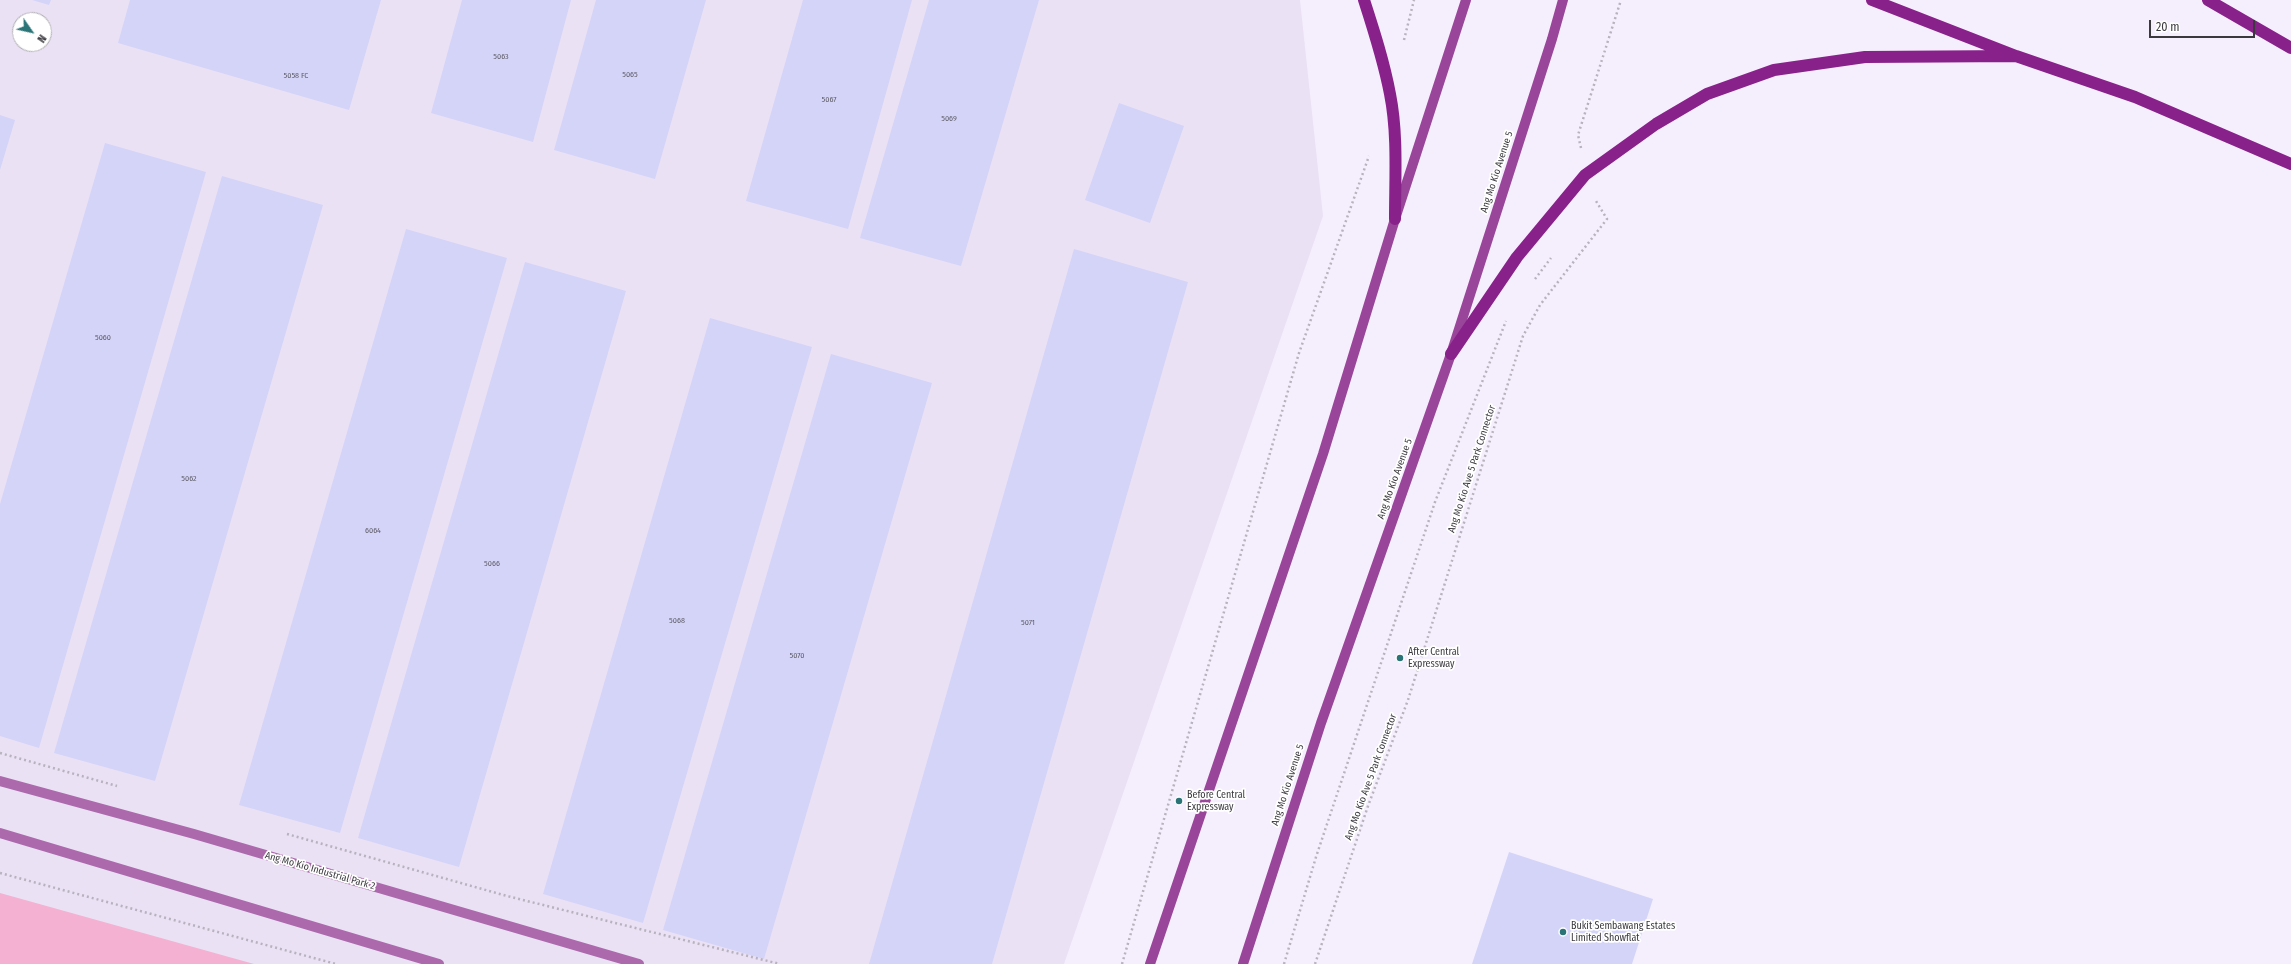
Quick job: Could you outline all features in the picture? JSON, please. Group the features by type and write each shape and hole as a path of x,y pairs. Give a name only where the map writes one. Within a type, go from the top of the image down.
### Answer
{"highway":[{"path":"1364,0 1379,47 1390,95 1395,157 1395,219"},
{"path":"1872,0 2016,56 2134,97 2291,164"},
{"path":"2208,0 2291,48"},
{"path":"1451,354 1517,257 1585,176 1656,124 1707,94 1774,70 1866,57 2016,56"}],"main road":[{"path":"1150,964 1323,454 1395,219 1466,0"},
{"name":"Ang Mo Kio Avenue 5","path":"1243,964 1321,723 1451,354 1552,39 1563,0"}],"street":[{"name":"Ang Mo Kio Industrial Park 2","path":"0,781 194,834 639,964"},
{"path":"0,833 440,964"}],"path":[{"path":"1403,44 1414,0"},
{"name":"Ang Mo Kio Ave 5 Park Connector","path":"1315,964 1368,806 1408,700 1523,336 1540,305 1607,219 1596,201 1585,176 1578,135 1621,0"},
{"path":"1122,964 1299,353 1370,154"},
{"path":"1592,207 1596,201"},
{"path":"1534,280 1553,256"},
{"path":"1284,964 1316,857 1435,502 1507,318"},
{"path":"0,753 119,786"},
{"path":"285,833 507,896 780,964"},
{"path":"0,873 336,964"}],"shaded area":[{"path":"0,0 1300,0 1323,216 1064,964 0,964"},
{"path":"0,893 254,964 0,964"}],"building":[{"path":"32,0 51,0 49,5"},
{"path":"130,0 381,0 349,110 118,43"},
{"path":"462,0 571,0 533,142 431,113"},
{"path":"596,0 706,0 655,179 554,150"},
{"path":"803,0 912,0 848,229 746,201"},
{"path":"929,0 1039,0 961,266 860,238"},
{"path":"1119,103 1184,126 1150,223 1085,200"},
{"path":"0,115 15,120 0,170"},
{"path":"105,143 206,172 39,748 0,736 0,504"},
{"path":"222,176 323,205 155,781 54,753"},
{"path":"406,229 507,258 340,833 239,805"},
{"path":"1074,249 1188,282 992,964 869,964"},
{"path":"525,262 626,291 459,867 358,838"},
{"path":"710,318 812,347 643,923 543,894"},
{"path":"831,354 932,383 764,959 663,930"},
{"name":"Bukit Sembawang Estates Limited Showflat","path":"1509,852 1653,899 1632,964 1472,964"}],"place":[{"name":"After Central Expressway","path":"1400,658"},
{"name":"Before Central Expressway","path":"1179,801"},
{"name":"Bukit Sembawang Estates Limited Showflat","path":"1563,932"}]}
